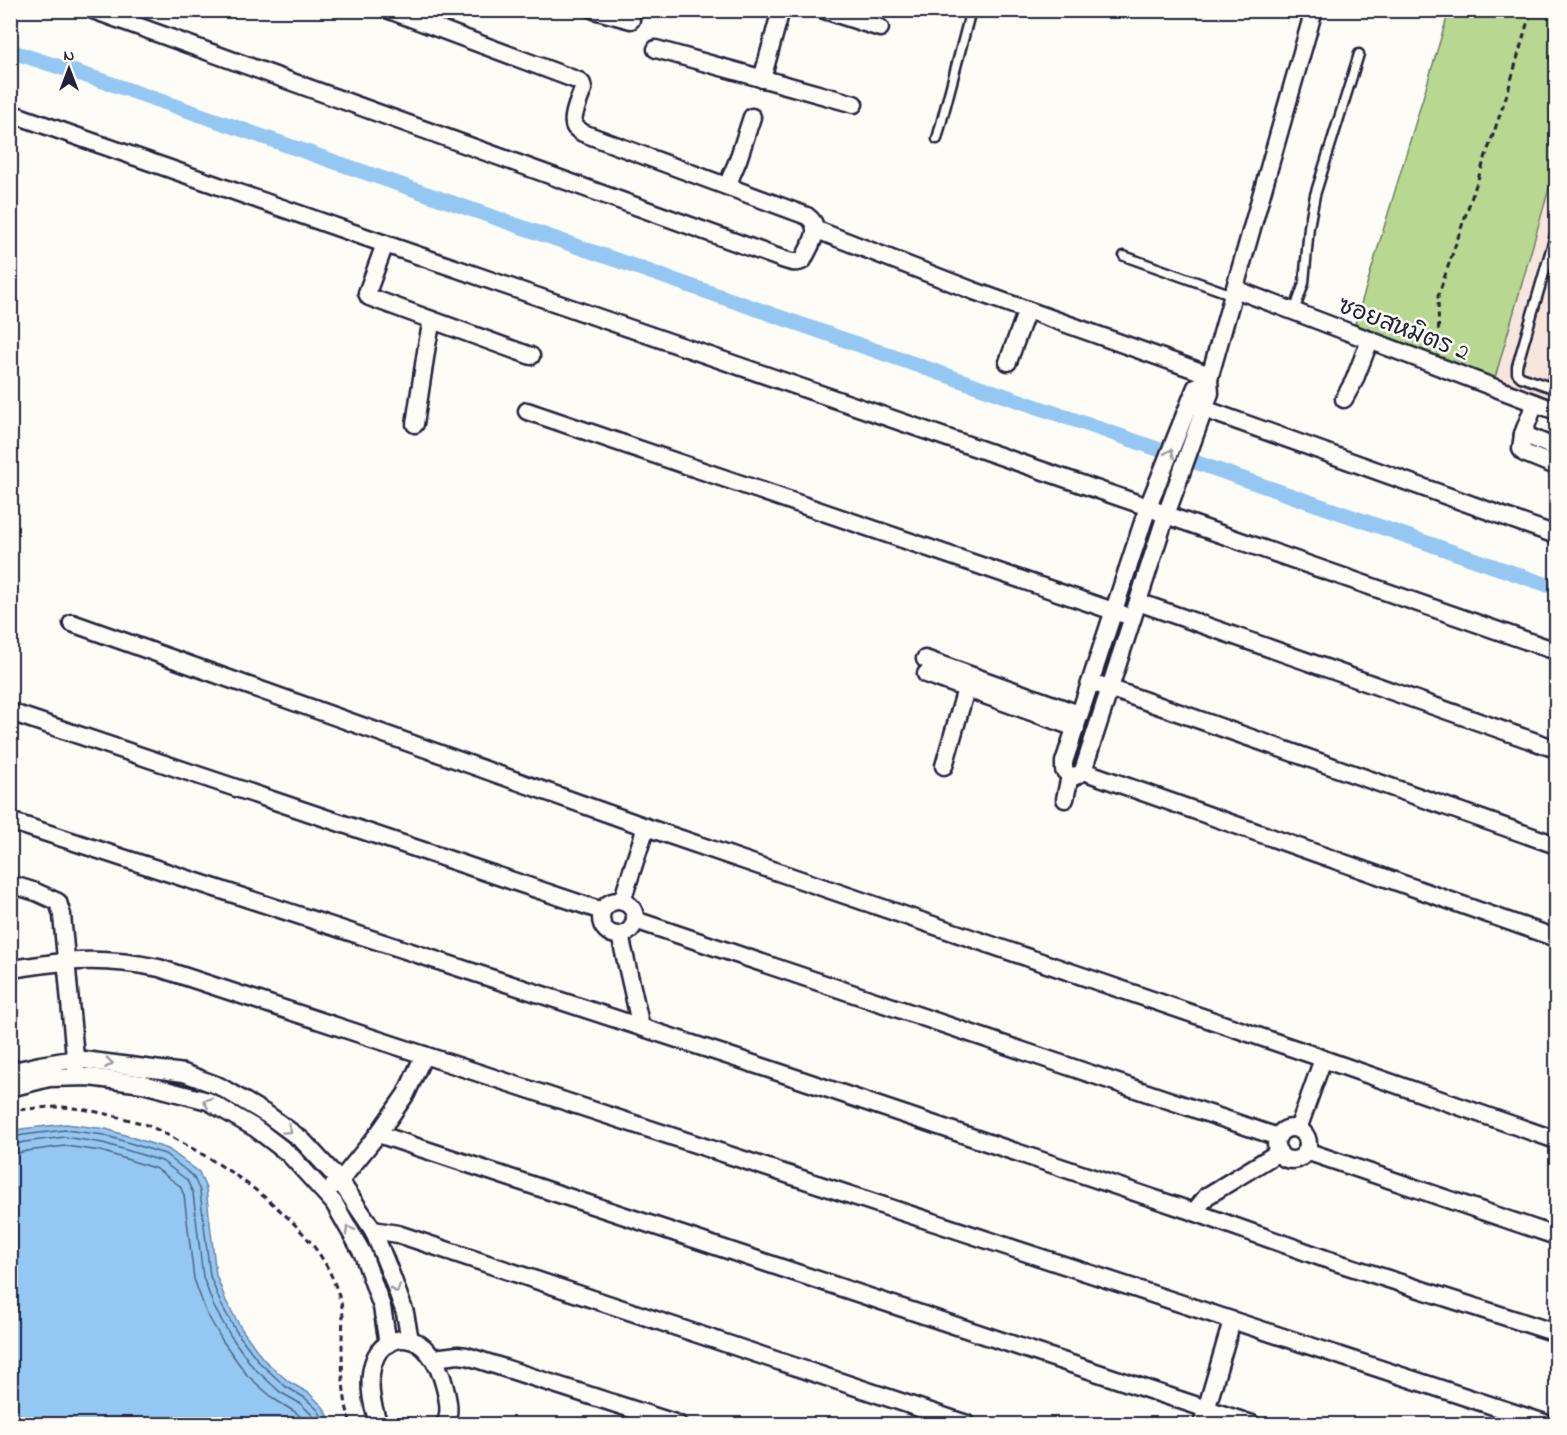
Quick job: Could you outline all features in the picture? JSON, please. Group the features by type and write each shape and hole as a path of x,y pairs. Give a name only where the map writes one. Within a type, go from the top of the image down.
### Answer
{"street":[{"path":"93,10 793,262 802,260 817,231 815,223 807,216 583,133 573,125 583,89 579,81 389,10"},
{"path":"594,10 632,20"},
{"path":"762,79 781,10"},
{"path":"824,10 880,28"},
{"path":"1314,10 1210,377 1196,387 1197,407 1190,425 1158,483 1148,507 1064,762 1064,770 1557,938"},
{"path":"656,49 854,104"},
{"path":"10,113 1557,651"},
{"path":"727,186 752,117"},
{"path":"817,231 1210,377"},
{"path":"385,244 367,295 369,297 531,356"},
{"name":"ซอยสหมิตร 2","path":"1234,292 1294,312 1557,411"},
{"path":"1008,362 1027,310"},
{"path":"415,424 432,320"},
{"path":"1344,399 1354,381 1370,340"},
{"path":"1535,403 1523,434 1521,449 1524,453 1557,466"},
{"path":"1197,407 1557,535"},
{"path":"527,411 1114,611 1136,610 1557,749"},
{"path":"1065,799 1110,689 1175,489 1190,425"},
{"path":"1523,434 1557,448"},
{"path":"72,624 646,827 1557,1140"},
{"path":"926,667 1078,721 966,689 926,667"},
{"path":"1091,682 1557,845"},
{"path":"944,766 966,689"},
{"path":"10,712 602,911"},
{"path":"10,821 641,1027 1194,1212 1326,1259 1557,1333"},
{"path":"622,901 646,827"},
{"path":"10,884 58,902 62,915 76,1077"},
{"path":"622,901 632,908 635,920 630,930 620,935 608,932 604,928 602,911 610,903 622,901"},
{"path":"635,920 1279,1144 1287,1159 1293,1159 1306,1151 1308,1141 1306,1136 1298,1129 1286,1129 1279,1144 1207,1196 1194,1212"},
{"path":"620,935 641,1027"},
{"path":"10,969 66,962 138,963 159,968 1548,1425"},
{"path":"324,1192 340,1181 378,1134 406,1094 424,1055"},
{"path":"10,1072 76,1059 184,1073 219,1086 268,1115 302,1140 340,1181 373,1230 405,1313 410,1340"},
{"path":"1298,1129 1323,1059"},
{"path":"10,1088 49,1078 76,1077 143,1084 208,1101 255,1128 288,1154 334,1203 363,1254 382,1307 388,1344"},
{"path":"378,1134 1205,1417 1252,1425"},
{"path":"1306,1151 1557,1236"},
{"path":"373,1230 398,1234 967,1425"},
{"path":"1205,1417 1232,1322"},
{"path":"378,1425 371,1399 371,1372 376,1356 383,1346 396,1340 410,1340 424,1347 434,1358 443,1379 449,1403 445,1425"},
{"path":"434,1358 458,1354 467,1356 678,1425"}],"lane":[{"path":"937,139 971,10"},
{"path":"1294,312 1304,283 1315,195 1359,54"},
{"path":"1557,232 1517,366 1517,373 1521,377 1554,388 1557,368"},
{"path":"1124,256 1234,292"}],"path":[{"path":"1439,367 1438,296 1508,91 1531,10"},
{"path":"10,1111 61,1107 99,1113 142,1124 174,1138 209,1158 267,1199 318,1252 331,1276 342,1309 343,1391 351,1425"}],"shaded area":[{"path":"1556,164 1556,401 1495,378"}],"green space":[{"path":"1449,11 1556,11 1556,164 1495,378 1355,324"}],"water":[{"path":"66,1124 106,1129 168,1149 199,1172 206,1189 216,1275 226,1301 241,1328 263,1359 289,1382 309,1393 323,1407 330,1419 329,1424 11,1424 11,1133 21,1129"}],"waterway":[{"path":"10,51 106,82 1556,588"}]}
